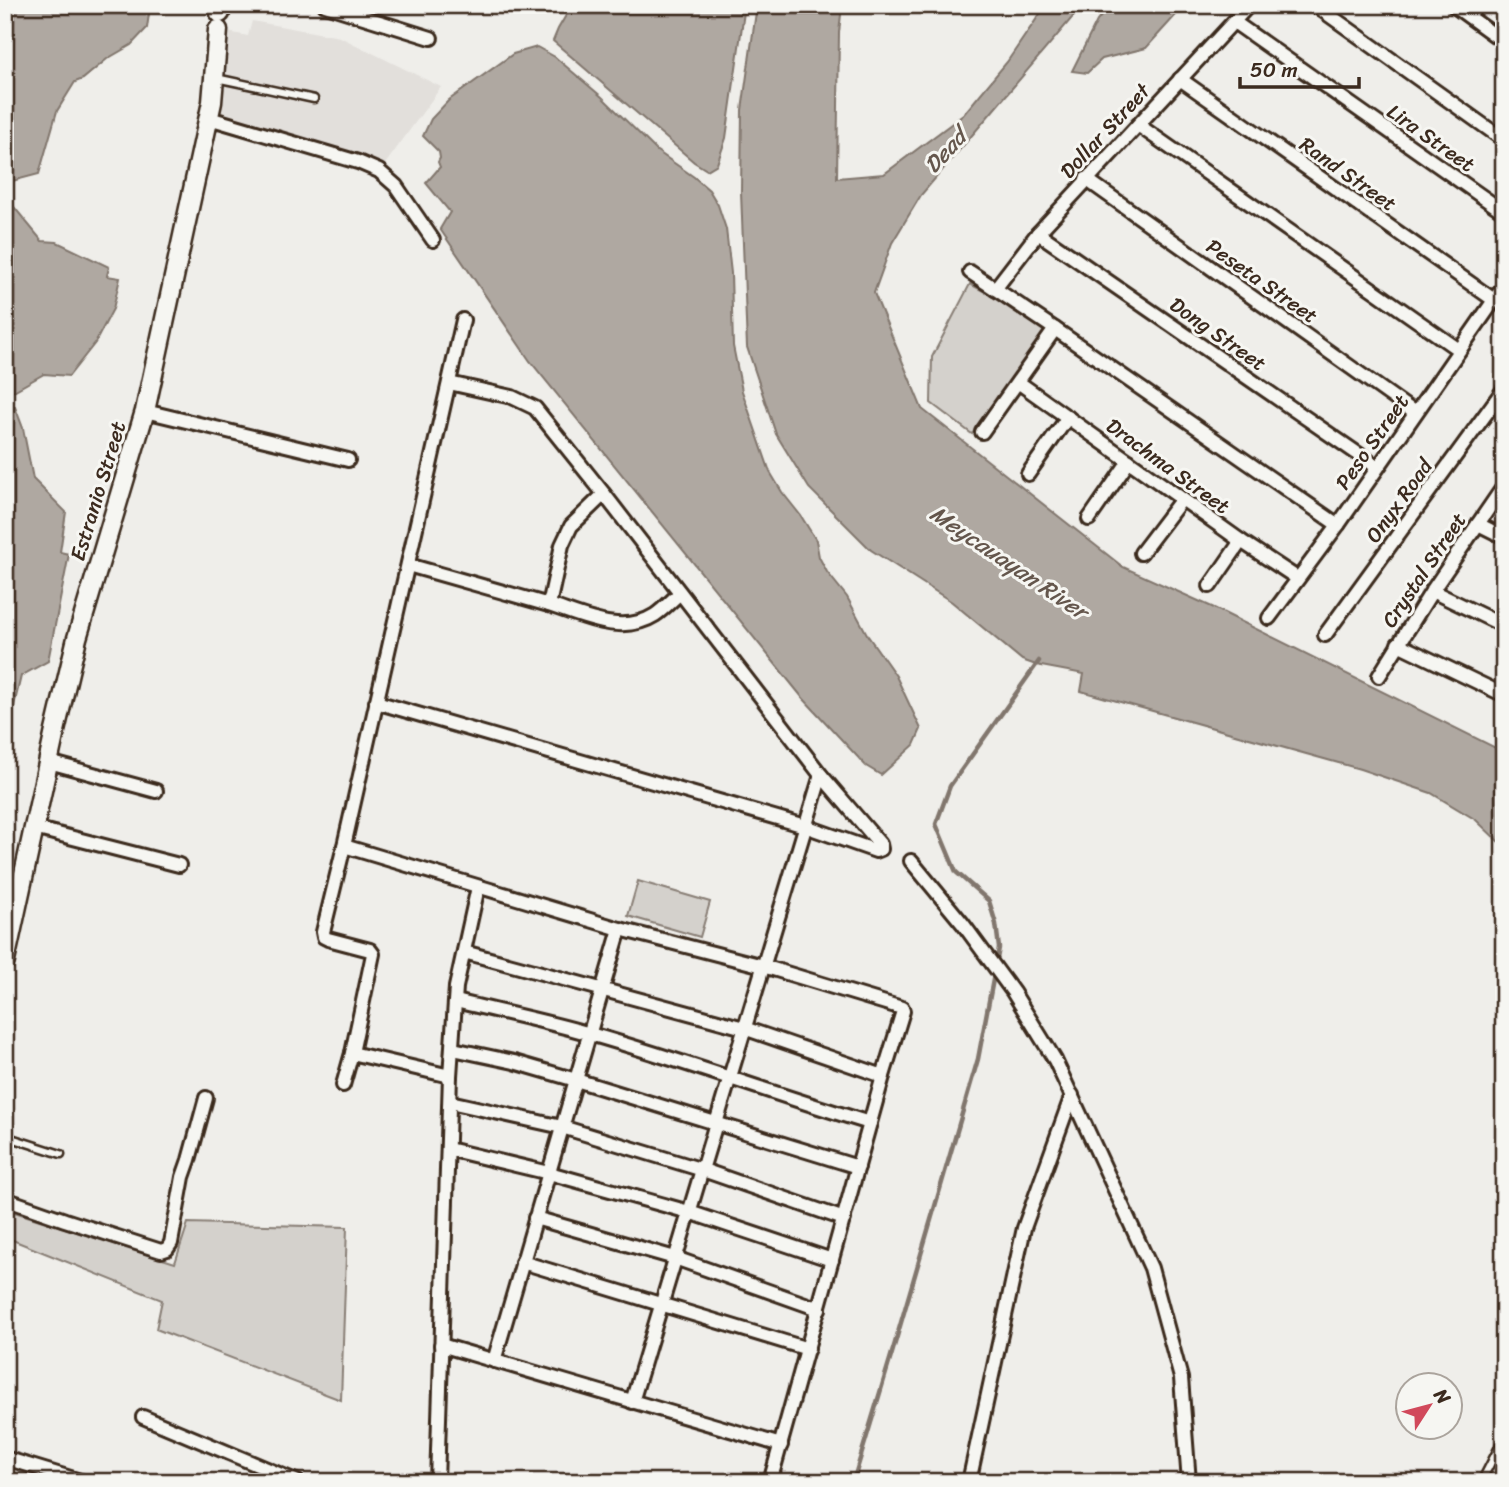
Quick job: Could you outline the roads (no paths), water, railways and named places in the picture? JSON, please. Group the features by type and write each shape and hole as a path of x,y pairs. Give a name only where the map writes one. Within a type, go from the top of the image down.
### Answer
{"street":[{"path":"325,5 432,38"},
{"name":"Dollar Street","path":"995,289 1038,233 1086,179 1249,5"},
{"path":"1315,5 1504,140"},
{"path":"1453,5 1504,42"},
{"name":"Estranio Street","path":"5,961 78,638 145,411 209,118 220,16"},
{"name":"Lira Street","path":"1234,22 1504,212"},
{"name":"Rand Street","path":"1180,79 1494,300"},
{"path":"209,118 358,162 379,171 396,186 433,240"},
{"path":"1138,125 1459,350"},
{"name":"Peseta Street","path":"1086,179 1415,414"},
{"name":"Dong Street","path":"1038,233 1377,467"},
{"path":"970,272 1338,525"},
{"name":"Peso Street","path":"1269,618 1338,525 1504,286"},
{"path":"343,1085 373,954 370,950 328,939 323,932 463,320"},
{"path":"982,432 1055,328"},
{"name":"Drachma Street","path":"1018,382 1297,578"},
{"path":"376,702 804,826 876,851 881,849 535,408 512,397 449,383"},
{"name":"Onyx Road","path":"1325,635 1504,389"},
{"path":"145,411 348,460"},
{"path":"1028,474 1068,418"},
{"path":"1089,519 1129,461"},
{"name":"Crystal Street","path":"1379,676 1432,591 1504,486"},
{"path":"549,605 562,545 571,526 604,494"},
{"path":"1141,553 1182,499"},
{"path":"1478,524 1504,537"},
{"path":"1210,586 1241,541"},
{"path":"408,565 607,623 623,625 641,622 656,614 680,593"},
{"path":"1432,591 1504,626"},
{"path":"1398,643 1504,695"},
{"path":"49,762 156,792"},
{"path":"632,1402 821,775"},
{"path":"34,828 178,865"},
{"path":"344,846 620,929 763,966 901,1008 770,1482"},
{"path":"911,861 963,924 1013,992 1055,1060 1151,1268 1181,1378 1189,1482"},
{"path":"436,1482 450,1076 457,987 478,887"},
{"path":"494,1361 620,929"},
{"path":"464,951 744,1028 883,1076"},
{"path":"456,1001 589,1034 870,1124"},
{"path":"453,1049 514,1062 576,1080 858,1167"},
{"path":"352,1053 450,1076"},
{"path":"970,1482 1024,1228 1072,1095"},
{"path":"5,1199 160,1251 167,1249 171,1242 183,1177 206,1098"},
{"path":"450,1102 562,1127 702,1170 844,1219"},
{"path":"449,1149 549,1173 689,1212 832,1260"},
{"path":"536,1218 675,1258 819,1309"},
{"path":"522,1262 808,1349"},
{"path":"441,1345 781,1445"},
{"path":"143,1417 298,1482"},
{"path":"5,1458 84,1482"}],"lane":[{"path":"214,78 314,99"},
{"path":"5,1136 61,1154"},
{"path":"1481,1482 1504,1437"}],"water":[{"path":"5,5 150,7 147,28 131,45 75,82 57,111 39,174 12,181 9,201 42,241 57,242 109,267 107,276 120,278 113,309 95,343 69,376 44,374 10,393 5,391"},
{"path":"572,5 745,5 726,138 717,164 707,170 694,162 553,41"},
{"path":"757,5 842,5 839,33 837,178 884,174 963,115 1007,62 1046,5 1083,5 921,195 892,243 874,293 922,409 1123,567 1212,607 1504,752 1504,847 1476,820 1431,793 1360,769 1081,691 1084,674 1022,660 952,602 871,550 809,488 776,434 747,347 741,192 742,110"},
{"path":"1110,5 1185,5 1146,48 1102,59 1087,73 1072,71 1097,21"},
{"path":"537,47 555,57 602,97 657,151 709,190 718,205 726,229 731,273 733,346 742,391 770,472 816,540 819,557 827,572 847,597 868,636 896,676 921,729 914,745 881,775 866,766 802,697 530,361 440,229 450,212 426,183 440,167 439,152 423,136 431,119 449,100 513,54"},
{"path":"5,403 15,407 23,428 33,479 66,512 60,552 69,554 48,661 21,676 14,706 5,703"}],"waterway":[{"path":"853,1482 978,1059 999,948 989,901 956,872 936,824 950,786 1039,661"}],"water label":[{"name":"Dead","path":"945,151"},
{"name":"Meycauayan River","path":"1009,562"}]}
